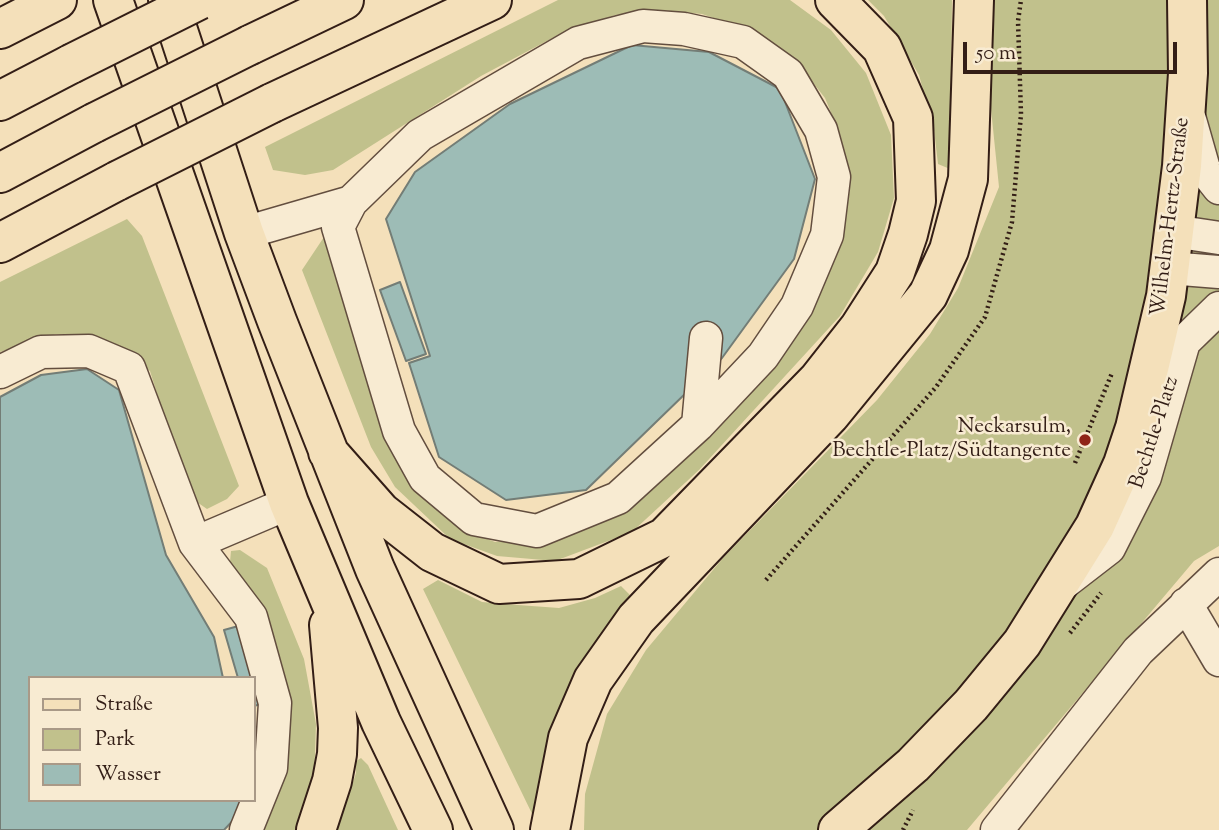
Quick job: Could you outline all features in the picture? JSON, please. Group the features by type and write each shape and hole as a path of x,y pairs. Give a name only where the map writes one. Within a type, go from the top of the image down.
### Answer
{"main road":[{"path":"113,0 289,503 381,722 433,830"},
{"path":"168,0 244,233 328,452 380,581 494,830"},
{"path":"0,101 199,0"},
{"path":"0,173 94,123 344,0"},
{"path":"0,243 272,103 492,0"},
{"path":"328,452 381,512 432,552 499,584 579,579 665,537 818,380 859,328 895,272 908,234 916,201 917,155 913,118 882,48 835,0"},
{"path":"550,830 568,738 593,680 629,629 695,554 830,415 929,295 949,250 968,179 971,29 975,0"},
{"name":"Wilhelm-Hertz-Straße","path":"838,830 913,765 971,705 1022,643 1061,585 1095,526 1135,428 1166,296 1182,166 1186,107 1187,0"},
{"path":"0,29 52,3"},
{"path":"316,830 332,781 337,741 326,588"}],"street":[{"path":"643,26 684,29 743,43 788,74 821,130 834,177 827,235 797,306 763,356 698,425 618,498 537,531 474,519 425,478 399,431 338,227 351,202 420,135 578,43 643,26"},
{"path":"1186,107 1204,169 1219,188"},
{"path":"244,233 351,202"},
{"path":"1171,250 1219,237"},
{"path":"1171,250 1219,272"},
{"name":"Bechtle-Platz","path":"1061,585 1109,548 1145,477 1184,342 1219,308"},
{"path":"698,425 706,338"},
{"path":"0,372 41,352 89,351 129,368 195,543 251,617 275,703 271,768 246,830"},
{"path":"195,543 289,503"},
{"path":"997,830 1138,651 1219,574"},
{"path":"1186,604 1219,660"}],"green space":[{"path":"558,0 790,0 831,30 866,73 891,135 894,198 878,252 840,316 699,470 632,532 555,561 497,556 450,539 395,487 371,447 302,270 328,231 428,498 459,528 495,542 529,540 609,518 644,496 782,357 824,285 839,244 847,207 845,164 837,127 825,98 799,65 754,32 702,14 660,10 615,15 560,34 481,76 333,170 305,175 273,170 265,147"},
{"path":"868,0 952,0 950,169 938,164 934,130 919,75 884,16"},
{"path":"991,0 1219,0 1219,546 1194,561 967,830 584,830 585,794 607,714 646,650 723,558 877,400 930,334 958,288 999,187 991,109"},
{"path":"127,219 142,236 239,486 227,499 207,509 194,500 182,474 150,371 114,343 87,334 56,334 0,352 0,282"},
{"path":"240,550 267,568 304,659 316,724 314,784 298,830 263,830 287,766 290,724 281,661 265,615 230,562 231,551"},
{"path":"438,580 482,602 518,605 559,608 595,598 621,586 630,595 596,644 537,824 423,589"},
{"path":"361,758 368,765 398,830 337,830 356,773 355,762"}],"water":[{"path":"632,45 709,52 780,89 815,179 794,259 722,358 586,490 506,500 439,457 409,363 430,356 386,219 415,172 510,104"},
{"path":"400,282 426,354 406,361 380,290"},
{"path":"87,369 119,390 166,555 214,637 223,676 28,676 28,802 240,802 240,813 224,830 0,830 0,397 41,375"},
{"path":"242,625 264,703 256,705 256,676 237,676 224,630"}],"place":[{"name":"Neckarsulm, Bechtle-Platz/Südtangente","path":"1085,440"}]}
